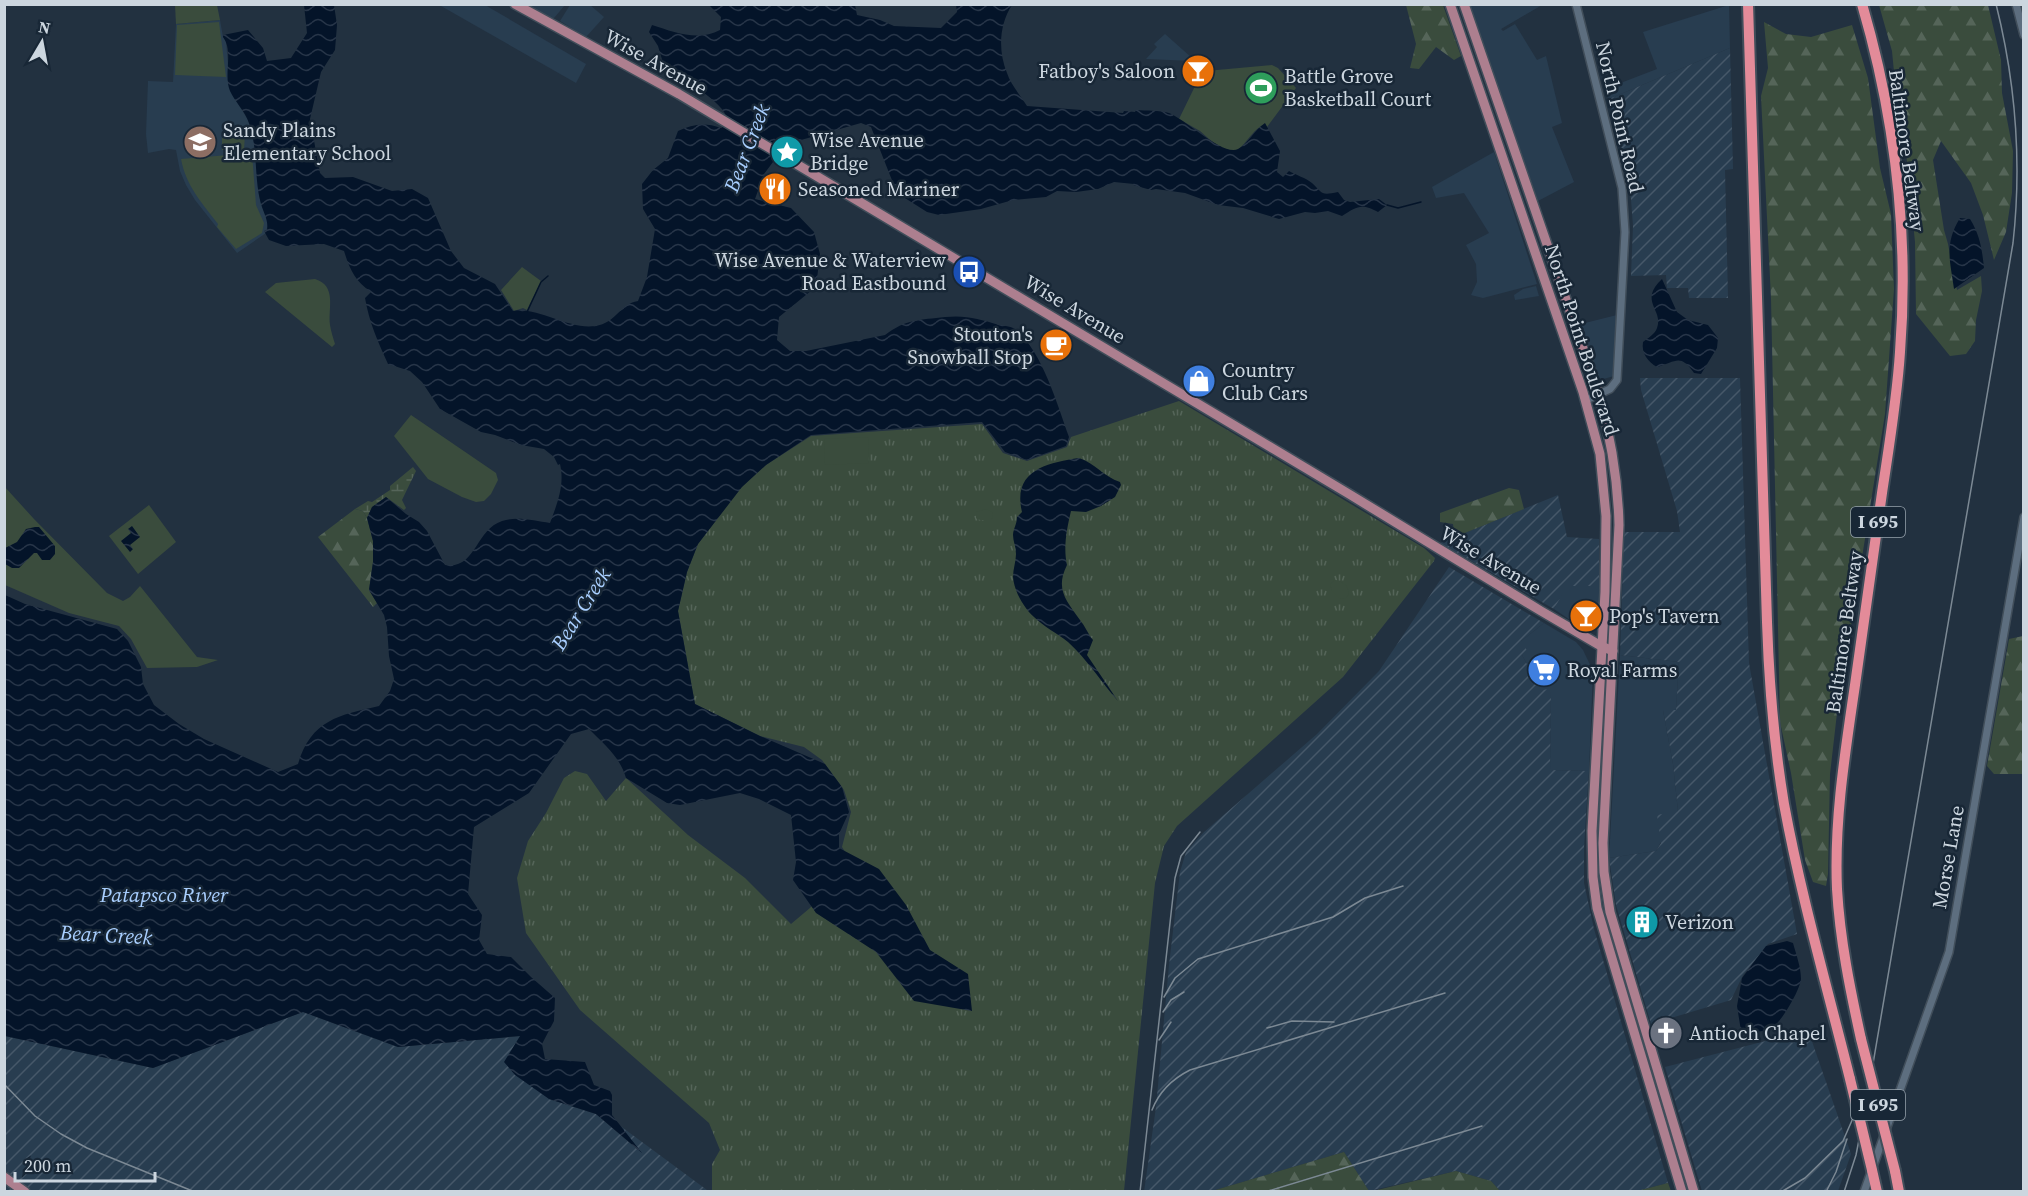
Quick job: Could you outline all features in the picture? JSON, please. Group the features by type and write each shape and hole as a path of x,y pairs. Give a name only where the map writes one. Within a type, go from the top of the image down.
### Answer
{"highway":[{"name":"I 695","path":"1748,4 1767,622 1772,710 1781,784 1795,859 1877,1191"},
{"name":"Baltimore Beltway","path":"1862,4 1881,77 1894,153 1900,214 1902,291 1900,352 1893,421 1845,751 1838,831 1837,888 1839,921 1850,988 1899,1191"}],"main road":[{"name":"Wise Avenue","path":"515,4 791,160 1570,628 1613,651"},
{"name":"North Point Boulevard","path":"1450,4 1586,400 1600,454 1606,529 1604,618 1591,859 1598,908 1682,1191"},
{"name":"North Point Boulevard","path":"1464,4 1599,395 1611,443 1618,498 1618,556 1605,799 1604,872 1610,912 1694,1191"},
{"path":"1570,628 1592,635 1598,631 1604,618"},
{"path":"1594,778 1601,783 1605,799"},
{"path":"1592,831 1596,850 1603,853"},
{"path":"1591,859 1597,862 1604,872"},
{"path":"1618,980 1627,982 1633,988"},
{"path":"1662,1126 1676,1133"},
{"path":"4,1177 26,1191"}],"street":[{"name":"North Point Road","path":"1576,4 1617,164 1624,207 1625,232 1618,376 1612,387 1586,400"},
{"path":"2016,4 2024,35"},
{"name":"Morse Lane","path":"1864,1191 1949,952 2024,516"}],"shaded area":[{"path":"441,5 485,5 586,64 576,83"},
{"path":"525,5 565,5 554,18 551,18"},
{"path":"570,5 590,5 604,17 586,37 560,21"},
{"path":"1469,5 1542,5 1501,29 1503,31 1515,24 1537,60 1546,56 1562,123 1552,127 1574,182 1538,201"},
{"path":"1729,5 1730,48 1609,99 1605,89 1657,69 1643,32"},
{"name":"Sandy Plains Elementary School","path":"220,20 226,41 230,90 248,120 256,150 259,196 268,223 266,233 237,253 186,185 180,171 176,150 148,153 146,134 148,81 173,82 176,24"},
{"path":"1165,34 1193,61 1146,59 1157,47 1154,44"},
{"path":"1730,48 1733,169 1725,170 1728,298 1689,298 1688,288 1667,288 1666,275 1631,276 1633,226 1631,199 1626,167 1609,99"},
{"path":"1494,152 1537,284 1483,298 1471,295 1477,282 1476,264 1466,245 1489,233 1464,193 1436,198 1432,187"},
{"path":"1536,286 1539,296 1515,300 1514,295 1523,289"},
{"path":"1617,315 1614,376 1600,380 1581,324"},
{"path":"1640,378 1740,378 1749,663 1797,934 1768,944 1743,975 1731,1000 1651,1024 1616,905 1609,858 1656,851 1661,843 1657,815 1678,811 1673,764 1663,710 1676,710 1679,662 1620,655 1624,532 1680,532 1677,511 1641,390"},
{"path":"1558,495 1567,537 1599,539 1599,586 1567,586 1554,609 1440,543"},
{"path":"1449,567 1544,623 1521,641 1528,652 1522,655 1541,690 1551,689 1550,770 1589,771 1584,883 1594,929 1668,1183 1637,1191 1500,1191 1491,1181 1456,1171 1369,1191 1344,1152 1212,1191 1144,1192 1156,1107 1180,872 1186,852 1203,833 1317,734 1379,671"},
{"path":"1566,586 1599,586 1599,608 1594,625 1590,630 1585,630 1554,609"},
{"path":"1544,623 1576,642 1583,650 1593,671 1589,771 1550,770 1551,690 1541,691 1522,655 1521,641"},
{"path":"1620,655 1679,662 1676,711 1663,710 1673,764 1678,811 1656,851 1609,858"},
{"path":"303,1012 398,1047 521,1036 549,1099 596,1114 638,1150 619,1125 707,1190 706,1192 5,1192 5,1036 153,1068"},
{"path":"1808,1030 1851,1154 1838,1191 1702,1191 1665,1067"}],"green space":[{"path":"175,5 217,5 220,20 176,24"},
{"path":"1406,5 1443,5 1461,56 1454,60 1436,47 1419,69 1410,68 1416,44"},
{"path":"1879,5 1988,5 2001,60 2002,93 2013,151 2012,193 2006,232 1994,260 1983,215 1971,183 1941,141 1933,160 1944,230 1957,290 1981,276 1982,291 1976,320 1975,341 1966,354 1950,356 1916,314 1915,242 1904,132 1892,51"},
{"path":"219,22 226,77 175,75 177,25"},
{"path":"1764,22 1786,34 1811,37 1852,25 1868,78 1880,168 1891,214 1894,289 1885,414 1837,713 1830,774 1826,886 1813,882 1805,860 1780,722 1771,298 1761,96 1768,68"},
{"path":"1272,65 1278,68 1296,88 1267,127 1265,124 1258,129 1236,150 1225,150 1219,147 1200,131 1179,119 1197,82 1201,80 1206,71"},
{"path":"222,133 245,133 244,150 222,150"},
{"path":"252,153 256,205 264,223 262,233 236,249 217,227 218,224 195,194 183,169 181,159"},
{"path":"522,267 541,281 527,310 523,308 514,311 501,290"},
{"path":"315,279 322,282 329,292 330,325 335,344 332,347 265,292 276,283"},
{"path":"1179,401 1424,548 1435,558 1343,677 1177,826 1164,846 1155,883 1124,1191 712,1191 712,1164 720,1150 709,1123 580,1010 526,933 517,878 528,841 564,778 575,771 587,774 606,801 626,778 688,835 745,878 791,924 810,908 851,861 842,847 851,812 844,790 822,760 804,747 760,736 695,704 678,611 687,572 698,544 741,487 766,465 811,436 982,424 1003,453 1027,461 1067,447 1071,437"},
{"path":"411,415 496,473 498,480 491,494 484,501 476,502 462,497 428,479 394,436"},
{"path":"868,437 869,463 825,465 824,439"},
{"path":"413,467 416,471 402,500 406,508 404,510 386,497 372,507 367,518 363,511 355,509 368,501 372,502 390,490 390,486"},
{"path":"4,486 107,593 123,601 140,586 197,657 218,660 197,667 147,668 131,639 119,626 69,613 5,585"},
{"path":"1509,488 1519,490 1524,509 1455,537 1453,524 1440,522 1440,513"},
{"path":"149,505 176,542 138,574 109,536"},
{"path":"355,509 363,511 367,518 373,541 369,590 377,603 373,607 318,537"},
{"path":"986,509 992,512 991,520 976,518 976,512"},
{"path":"1335,580 1346,586 1349,594 1346,598 1340,599 1332,591 1330,584"},
{"path":"2023,636 2023,774 1994,774 1987,766 2009,639"},
{"path":"1344,1152 1369,1191 1212,1191"},
{"path":"1456,1171 1491,1181 1500,1191 1373,1191"},
{"path":"1668,1183 1671,1191 1637,1191"}],"water":[{"name":"Patapsco River","path":"304,5 334,5 337,25 335,50 321,72 310,119 320,173 325,178 353,177 392,191 412,189 428,198 451,251 464,268 495,284 513,311 532,312 574,325 602,324 626,306 638,301 647,277 655,229 643,209 642,184 653,170 668,158 678,131 699,125 721,128 728,120 711,98 683,80 666,73 658,46 649,32 652,25 695,36 712,34 720,30 721,17 709,5 855,5 857,15 894,26 941,28 957,12 956,5 1012,5 1002,30 1002,56 1009,77 1027,106 1123,113 1136,110 1165,112 1214,143 1232,150 1242,146 1265,123 1280,151 1277,172 1283,177 1289,171 1310,181 1322,193 1338,192 1344,200 1350,202 1379,199 1387,205 1378,212 1368,207 1360,207 1342,216 1328,211 1305,212 1279,219 1243,208 1218,205 1185,193 1151,190 1134,184 1114,182 1098,189 1076,192 1057,191 1046,197 1013,200 981,209 939,215 927,212 897,193 871,127 861,123 794,142 775,151 773,162 764,174 755,199 791,208 814,232 820,254 817,279 812,290 779,317 777,340 790,351 806,351 885,335 914,321 953,317 973,318 1010,327 1026,340 1041,365 1069,437 1066,446 1027,460 1005,452 982,422 811,435 766,465 742,487 698,544 687,572 678,611 695,704 760,736 825,764 842,787 849,812 839,834 839,848 879,869 906,905 930,950 968,974 972,1011 914,1001 876,952 816,913 793,880 796,862 791,815 759,799 740,793 680,805 667,803 626,778 616,757 589,729 571,734 529,793 474,827 468,894 482,915 479,940 487,954 511,957 555,998 554,1021 542,1044 545,1059 585,1062 594,1085 610,1091 612,1115 642,1153 596,1114 549,1099 515,1075 504,1062 520,1036 398,1047 303,1012 153,1068 5,1036 5,595 25,604 117,629 128,641 141,667 143,684 154,705 204,739 278,772 298,764 311,738 328,722 379,706 390,691 394,679 389,656 387,627 384,615 369,590 373,541 367,518 372,507 386,497 419,522 427,531 445,565 455,565 470,556 486,532 502,521 520,519 550,523 558,502 561,472 560,464 558,465 554,457 544,449 521,445 481,432 440,409 422,382 410,371 388,364 374,332 367,307 365,298 371,292 354,274 344,251 324,244 286,246 269,240 264,231 267,230 267,222 258,190 252,133 247,119 230,91 228,49 223,35 248,30 263,48 267,61 291,58 307,33"},
{"path":"1960,218 1970,219 1976,231 1984,268 1954,289 1950,244"},
{"path":"1662,279 1677,312 1688,320 1708,325 1718,338 1717,348 1701,374 1694,373 1681,361 1673,361 1657,367 1648,360 1644,353 1643,342 1657,328 1658,322 1652,293"},
{"path":"1079,458 1120,482 1121,485 1115,497 1101,506 1086,512 1071,511 1065,544 1067,565 1062,588 1067,600 1093,640 1087,655 1118,701 1075,649 1030,613 1020,599 1014,582 1016,554 1013,533 1017,517 1022,512 1020,498 1022,487 1027,478 1044,466"},
{"path":"132,526 140,537 130,545 133,549 130,552 121,541 131,533 128,529"},
{"path":"39,527 55,546 55,554 50,560 42,560 37,553 34,553 19,568 12,568 5,564 5,548 17,542 26,529"},
{"path":"1787,941 1793,943 1801,974 1800,984 1794,997 1786,1012 1773,1027 1762,1031 1741,1031 1737,1006 1742,978 1766,946"}],"waterway":[{"path":"1387,205 1398,208 1421,202"},
{"path":"527,312 541,282 548,276"}],"railway":[{"path":"1844,1192 1856,1155 1867,1099 2013,243 2017,183 2013,93 1996,4"},
{"path":"1140,1192 1175,878 1181,856 1200,832"},
{"path":"1164,997 1175,978 1198,959 1333,917 1365,898 1403,886"},
{"path":"1163,1012 1171,1000 1184,992"},
{"path":"1152,1110 1158,1097 1167,1087 1190,1070 1445,993"},
{"path":"1267,1028 1292,1021 1334,1022"},
{"path":"1159,1040 1171,1022"},
{"path":"4,1084 35,1116 61,1134 87,1148 195,1192"},
{"path":"1781,1192 1805,1178 1843,1141 1860,1102"},
{"path":"1265,1192 1482,1126"},
{"path":"1826,1192 1836,1172 1847,1139"}],"place":[{"name":"Fatboy's Saloon","path":"1198,71"},
{"name":"Battle Grove Basketball Court","path":"1261,88"},
{"name":"Sandy Plains Elementary School","path":"200,142"},
{"name":"Wise Avenue Bridge","path":"787,152"},
{"name":"Seasoned Mariner","path":"775,189"},
{"name":"Wise Avenue & Waterview Road Eastbound","path":"969,272"},
{"name":"Stouton's Snowball Stop","path":"1056,345"},
{"name":"Country Club Cars","path":"1199,381"},
{"name":"Pop's Tavern","path":"1586,616"},
{"name":"Royal Farms","path":"1544,670"},
{"name":"Verizon","path":"1642,922"},
{"name":"Antioch Chapel","path":"1666,1033"}],"water label":[{"name":"Bear Creek","path":"747,148"},
{"name":"Bear Creek","path":"581,609"},
{"name":"Bear Creek","path":"106,935"}]}
